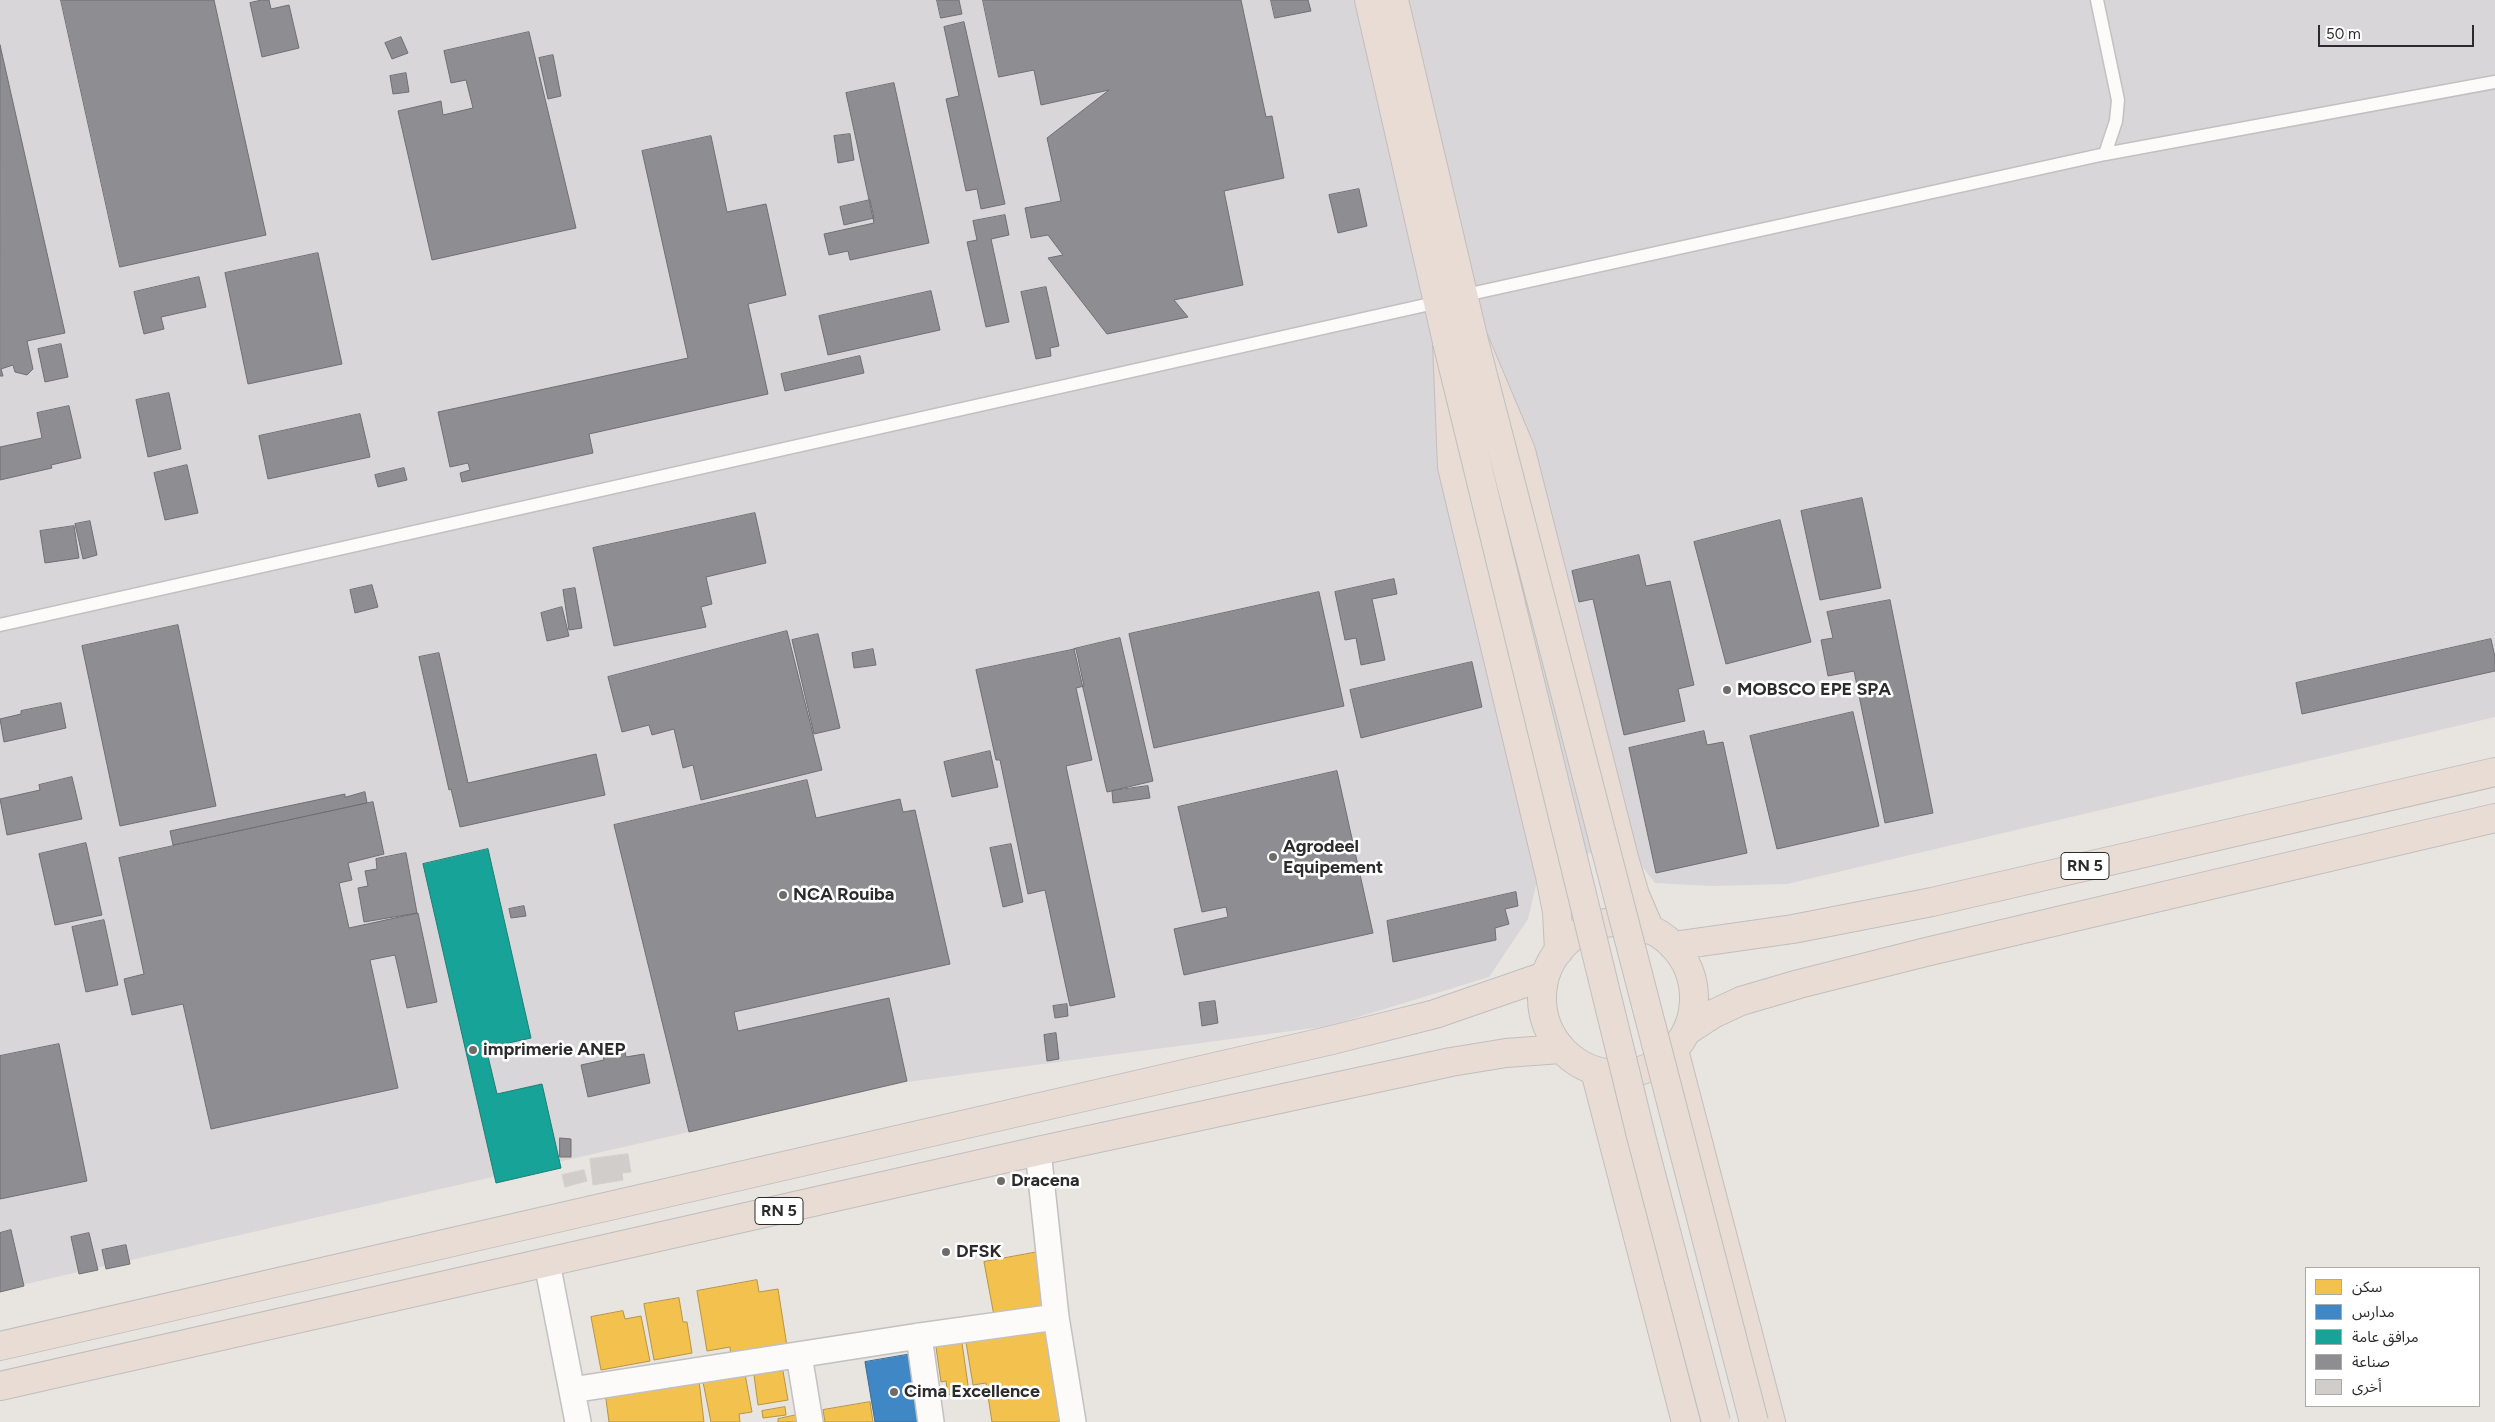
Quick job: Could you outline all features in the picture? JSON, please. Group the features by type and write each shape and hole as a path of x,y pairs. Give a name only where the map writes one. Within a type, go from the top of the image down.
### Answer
{"highway":[{"path":"1369,0 1451,299"},
{"path":"1394,0 1451,299 1640,1136 1716,1422"},
{"path":"1460,339 1521,451 1624,858 1635,896 1650,930"},
{"path":"1460,339 1452,467 1550,876 1557,912 1559,951"},
{"path":"1460,339 1754,1422"},
{"name":"RN 5","path":"1672,946 1793,929 1932,902 2495,772"},
{"path":"1771,1422 1680,1040 1692,1017 1693,986 1682,958 1672,946 1650,930 1624,924 1611,923 1591,928 1573,937 1559,951 1545,976 1542,995 1544,1014 1550,1033 1561,1049 1577,1062 1595,1071 1616,1074 1638,1072 1657,1063 1680,1040 1713,1014 1741,1001 1926,952 2495,818"},
{"name":"RN 5","path":"0,1346 1332,1040 1435,1014 1545,976"},
{"name":"RN 5","path":"0,1386 1038,1151 1451,1062 1506,1053 1561,1049"},
{"path":"1595,1071 1686,1422"}],"street":[{"path":"1038,1151 1056,1318 1073,1422"},
{"path":"546,1263 578,1422"},
{"path":"572,1390 919,1336 1056,1318"},
{"path":"919,1336 931,1422"},
{"path":"798,1355 810,1422"}],"lane":[{"path":"2097,0 2118,100 2116,121 2105,154"},
{"path":"0,625 2105,154 2495,82"}],"shaded area":[{"path":"0,0 2495,0 2495,717 1787,884 1712,886 1655,883 1641,865 1635,843 1541,864 1528,919 1489,977 1329,1026 907,1082 0,1290"}],"building: سكن":[{"path":"1038,1252 1049,1312 995,1321 984,1262"},
{"path":"757,1280 759,1292 778,1289 787,1346 731,1356 730,1347 707,1351 697,1291"},
{"path":"679,1298 683,1322 687,1322 692,1353 654,1360 644,1304"},
{"path":"623,1311 625,1319 641,1316 650,1361 601,1370 591,1317"},
{"path":"1050,1323 1065,1422 992,1422 986,1383 973,1385 965,1336"},
{"path":"962,1343 969,1392 948,1395 946,1381 941,1382 936,1347"},
{"path":"783,1371 788,1400 758,1405 754,1375"},
{"path":"745,1374 752,1412 739,1414 740,1422 711,1422 703,1382"},
{"path":"699,1381 704,1422 609,1422 605,1392"},
{"path":"870,1402 873,1422 825,1422 823,1410"},
{"path":"785,1407 786,1415 763,1418 762,1411"},
{"path":"797,1415 798,1422 778,1422 778,1419"}],"building: مدارس":[{"name":"Cima Excellence","path":"912,1354 923,1422 875,1422 865,1362"}],"building: مرافق عامة":[{"path":"488,849 531,1038 486,1048 497,1094 542,1084 561,1168 496,1183 423,864"}],"building: صناعة":[{"path":"61,0 214,0 266,235 120,267"},
{"path":"269,0 271,9 289,5 299,48 262,57 250,3"},
{"path":"937,0 959,0 962,14 941,18"},
{"path":"983,0 1241,0 1266,117 1272,116 1284,178 1224,191 1243,285 1174,300 1188,317 1107,334 1048,258 1063,255 1048,235 1031,238 1025,208 1061,201 1047,138 1109,90 1041,105 1034,70 999,77"},
{"path":"1271,0 1308,0 1311,11 1275,18"},
{"path":"964,22 1005,204 981,209 977,189 966,191 946,99 959,96 944,27"},
{"path":"529,32 576,228 432,260 398,111 441,101 443,115 473,108 466,80 451,83 444,51"},
{"path":"401,37 408,53 392,59 385,43"},
{"path":"0,45 65,333 27,341 33,369 27,375 15,372 13,365 1,369 3,376 0,376"},
{"path":"553,55 561,96 548,99 539,58"},
{"path":"406,73 409,92 393,94 390,76"},
{"path":"894,83 929,243 850,260 848,251 829,255 824,234 874,223 846,93"},
{"path":"850,134 854,160 838,163 834,136"},
{"path":"711,136 727,212 766,204 786,295 748,304 768,394 589,434 593,453 462,482 460,473 470,470 468,463 450,467 438,412 688,358 642,151"},
{"path":"1359,189 1367,226 1338,233 1329,195"},
{"path":"870,200 874,218 844,225 840,207"},
{"path":"1005,215 1009,235 991,239 1009,322 986,327 967,242 977,240 973,221"},
{"path":"318,253 342,364 248,384 225,273"},
{"path":"199,277 206,307 161,317 164,329 144,334 134,292"},
{"path":"1046,287 1059,346 1050,348 1051,356 1036,359 1021,292"},
{"path":"931,291 940,330 828,355 819,316"},
{"path":"61,344 68,377 45,382 38,349"},
{"path":"860,356 864,373 785,391 781,374"},
{"path":"169,393 181,449 148,457 136,400"},
{"path":"69,406 81,458 51,465 52,468 0,480 0,447 42,438 37,413"},
{"path":"360,414 370,457 268,479 259,436"},
{"path":"187,465 198,513 165,520 154,473"},
{"path":"404,468 407,480 378,487 375,475"},
{"path":"1862,498 1881,588 1820,600 1801,511"},
{"path":"755,513 766,563 706,577 712,604 701,607 706,627 614,646 593,548"},
{"path":"1780,520 1811,642 1726,664 1694,542"},
{"path":"90,521 97,555 83,559 75,524"},
{"path":"74,526 79,558 45,563 40,531"},
{"path":"1639,555 1646,586 1670,581 1694,685 1678,689 1685,721 1624,735 1593,599 1579,602 1572,571"},
{"path":"1394,579 1397,594 1372,599 1385,660 1361,665 1356,638 1345,640 1335,592"},
{"path":"372,585 378,607 355,613 350,590"},
{"path":"575,588 582,628 569,630 563,590"},
{"path":"1319,592 1344,706 1154,748 1129,634"},
{"path":"1890,600 1933,813 1885,823 1854,671 1828,676 1821,640 1833,638 1827,612"},
{"path":"562,607 569,636 547,641 541,613"},
{"path":"178,625 216,806 120,826 82,646"},
{"path":"787,631 822,770 701,800 693,765 683,768 674,729 652,735 649,725 622,732 608,677"},
{"path":"818,634 840,728 814,734 792,640"},
{"path":"1120,638 1153,781 1107,792 1074,649"},
{"path":"2491,639 2495,657 2495,671 2302,714 2296,683"},
{"path":"873,649 876,665 854,668 852,653"},
{"path":"1076,649 1084,686 1076,688 1092,760 1066,766 1115,997 1070,1006 1045,890 1028,894 1000,760 996,760 976,670"},
{"path":"439,653 468,783 596,754 605,795 460,827 451,789 449,790 419,657"},
{"path":"1472,662 1482,707 1361,738 1350,690"},
{"path":"61,703 66,728 4,742 0,719 21,714 21,711"},
{"path":"1853,712 1879,826 1777,849 1750,736"},
{"path":"1704,731 1707,745 1723,742 1747,853 1656,873 1629,748"},
{"path":"990,751 998,787 952,797 944,762"},
{"name":"Agrodeel Equipement","path":"1337,771 1373,933 1184,975 1174,929 1228,917 1226,907 1202,912 1178,807"},
{"path":"72,777 82,819 7,835 0,799 40,790 39,785"},
{"name":"NCA Rouiba","path":"807,780 816,818 900,799 903,812 915,810 950,964 734,1012 738,1031 889,998 907,1081 689,1132 614,825"},
{"path":"1148,786 1150,798 1113,803 1112,791"},
{"path":"365,792 367,803 173,845 170,831 345,794 345,797"},
{"path":"373,802 384,854 348,863 352,880 339,883 349,928 418,913 437,1002 407,1008 395,955 370,960 398,1088 211,1129 183,1004 132,1015 124,979 144,974 119,858"},
{"path":"86,843 102,915 55,925 39,854"},
{"path":"1011,844 1023,902 1003,907 990,848"},
{"path":"406,853 417,913 364,922 358,888 368,886 365,871 377,869 376,859"},
{"path":"1516,892 1518,906 1505,909 1509,924 1495,928 1496,940 1393,962 1387,921"},
{"path":"524,906 526,916 511,918 509,909"},
{"path":"104,920 118,985 86,992 72,927"},
{"path":"1215,1001 1218,1023 1202,1026 1199,1003"},
{"path":"1067,1004 1068,1016 1055,1018 1053,1006"},
{"path":"1056,1033 1059,1059 1047,1061 1044,1035"},
{"path":"59,1044 87,1181 0,1199 0,1056"},
{"path":"624,1047 626,1057 644,1054 650,1083 588,1097 581,1065 604,1060 602,1052"},
{"path":"560,1138 571,1139 571,1157 560,1157"},
{"path":"11,1230 24,1286 0,1292 0,1233"},
{"path":"89,1233 98,1270 79,1274 71,1237"},
{"path":"126,1245 130,1264 106,1269 102,1250"}],"building: أخرى":[{"path":"628,1154 631,1172 622,1173 623,1180 593,1185 590,1159"},
{"path":"584,1170 587,1181 565,1187 562,1175"}],"place":[{"name":"MOBSCO EPE SPA","path":"1727,690"},
{"name":"Agrodeel Equipement","path":"1273,857"},
{"name":"NCA Rouiba","path":"783,895"},
{"name":"imprimerie ANEP","path":"473,1050"},
{"name":"Dracena","path":"1001,1181"},
{"name":"DFSK","path":"946,1252"},
{"name":"Cima Excellence","path":"894,1392"}]}
